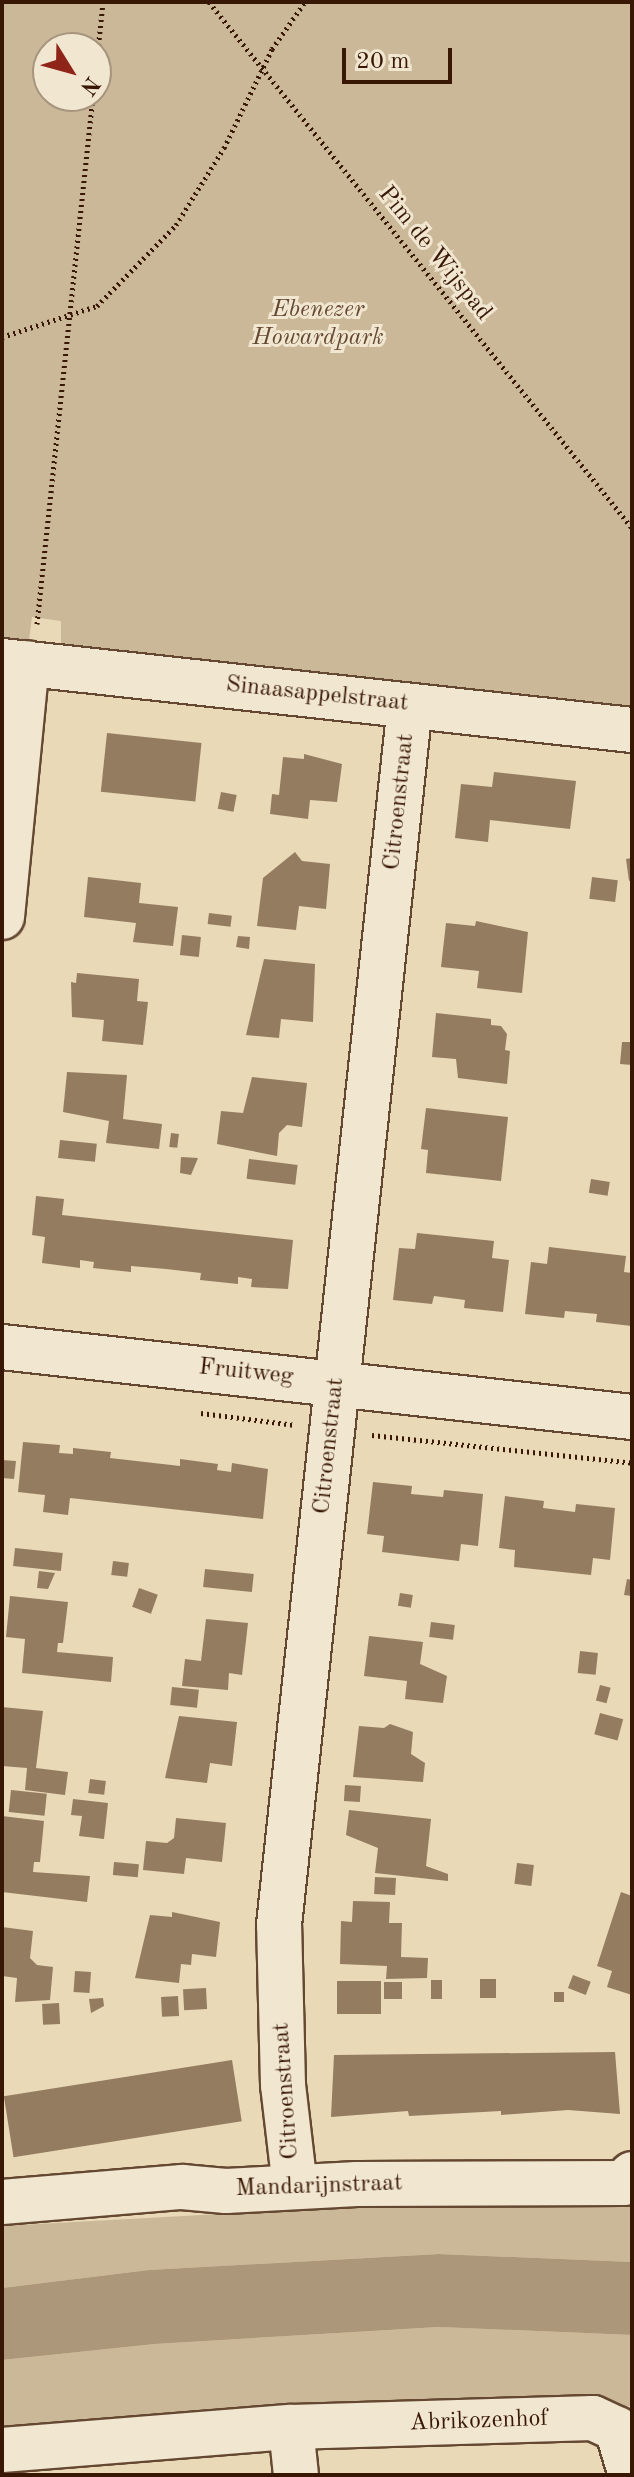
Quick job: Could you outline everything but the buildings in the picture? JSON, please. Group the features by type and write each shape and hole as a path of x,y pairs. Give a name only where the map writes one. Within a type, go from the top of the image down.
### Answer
{"street":[{"name":"Sinaasappelstraat","path":"21,663 632,730"},
{"path":"2,917 21,663"},
{"name":"Citroenstraat","path":"295,2187 284,2099 279,1925 410,706"},
{"name":"Fruitweg","path":"2,1347 632,1417"},
{"name":"Mandarijnstraat","path":"2,2202 182,2187 624,2183 632,2174"},
{"name":"Abrikozenhof","path":"2,2450 291,2427 593,2418 617,2429 631,2475"},
{"path":"291,2427 296,2475"}],"path":[{"path":"100,32 103,2"},
{"name":"Pim de Wijspad","path":"209,2 632,528"},
{"path":"2,337 97,306 176,225 224,148 262,69 305,2"},
{"path":"21,663 70,313 91,112"}],"green space":[{"name":"Ebenezer Howardpark","path":"2,2 632,2 632,716 61,652 61,621 32,617 28,648 2,645"},
{"path":"510,2198 632,2199 632,2262 439,2254 149,2270 2,2288 2,2226"},
{"path":"440,2327 632,2335 632,2406 476,2408 2,2434 2,2360 155,2344"}],"shaded area":[{"path":"439,2254 632,2262 632,2335 439,2327 155,2344 2,2360 2,2288 149,2270"}]}
